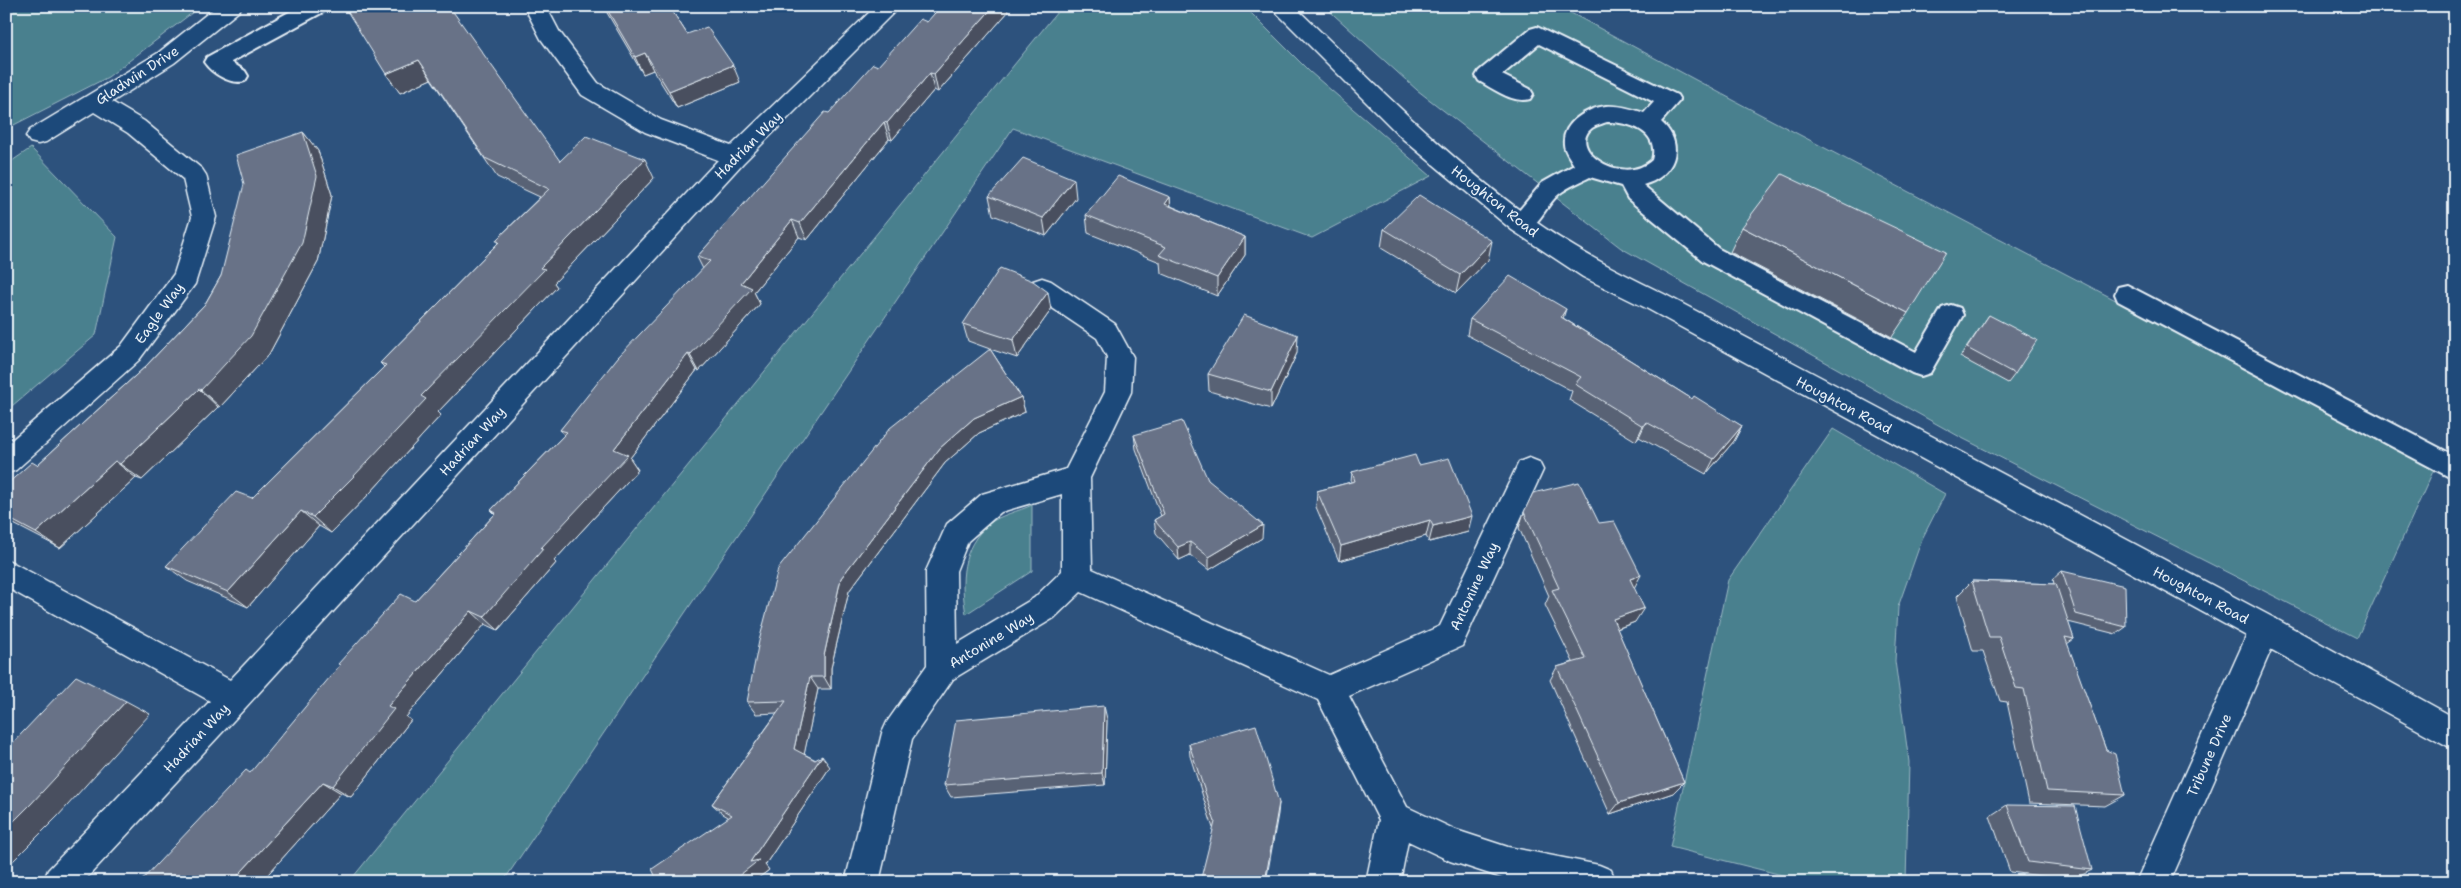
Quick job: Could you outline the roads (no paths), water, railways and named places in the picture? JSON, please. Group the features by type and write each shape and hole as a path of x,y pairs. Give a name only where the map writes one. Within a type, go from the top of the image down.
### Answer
{"street":[{"name":"Gladwin Drive","path":"38,136 166,58 231,6"},
{"path":"535,6 549,34 590,90 653,126 735,157"},
{"name":"Hadrian Way","path":"60,882 234,698 735,157 889,6"},
{"name":"Houghton Road","path":"1281,6 1411,133 1467,181 1521,224 1592,270 1655,301 1932,452 2264,629 2455,735"},
{"name":"Eagle Way","path":"6,462 130,353 186,277 204,217 194,175 136,127 96,102"},
{"path":"1042,288 1106,331 1120,357 1118,392 1076,478 1077,576 1329,690 1396,818 1450,845 1508,864 1599,882"},
{"name":"Antonine Way","path":"1329,690 1451,636 1529,470"},
{"path":"942,669 941,571 957,533 992,503 1076,478"},
{"path":"6,572 234,698"},
{"name":"Antonine Way","path":"862,882 898,733 942,669 1044,608 1077,576"},
{"name":"Tribune Drive","path":"2152,882 2264,629"},
{"path":"1383,882 1396,818"}],"lane":[{"path":"237,76 215,62 272,29 318,6"},
{"path":"1522,94 1487,76 1537,34 1669,100 1648,123"},
{"path":"1604,114 1634,117 1648,123 1659,132 1665,143 1666,154 1662,165 1652,173 1639,178 1608,176 1589,167 1576,153 1573,142 1575,132 1581,124 1591,117 1604,114"},
{"path":"1521,224 1550,189 1589,167"},
{"path":"1628,178 1636,193 1673,226 1711,255 1921,366 1951,315"},
{"path":"2127,294 2455,469"}]}
